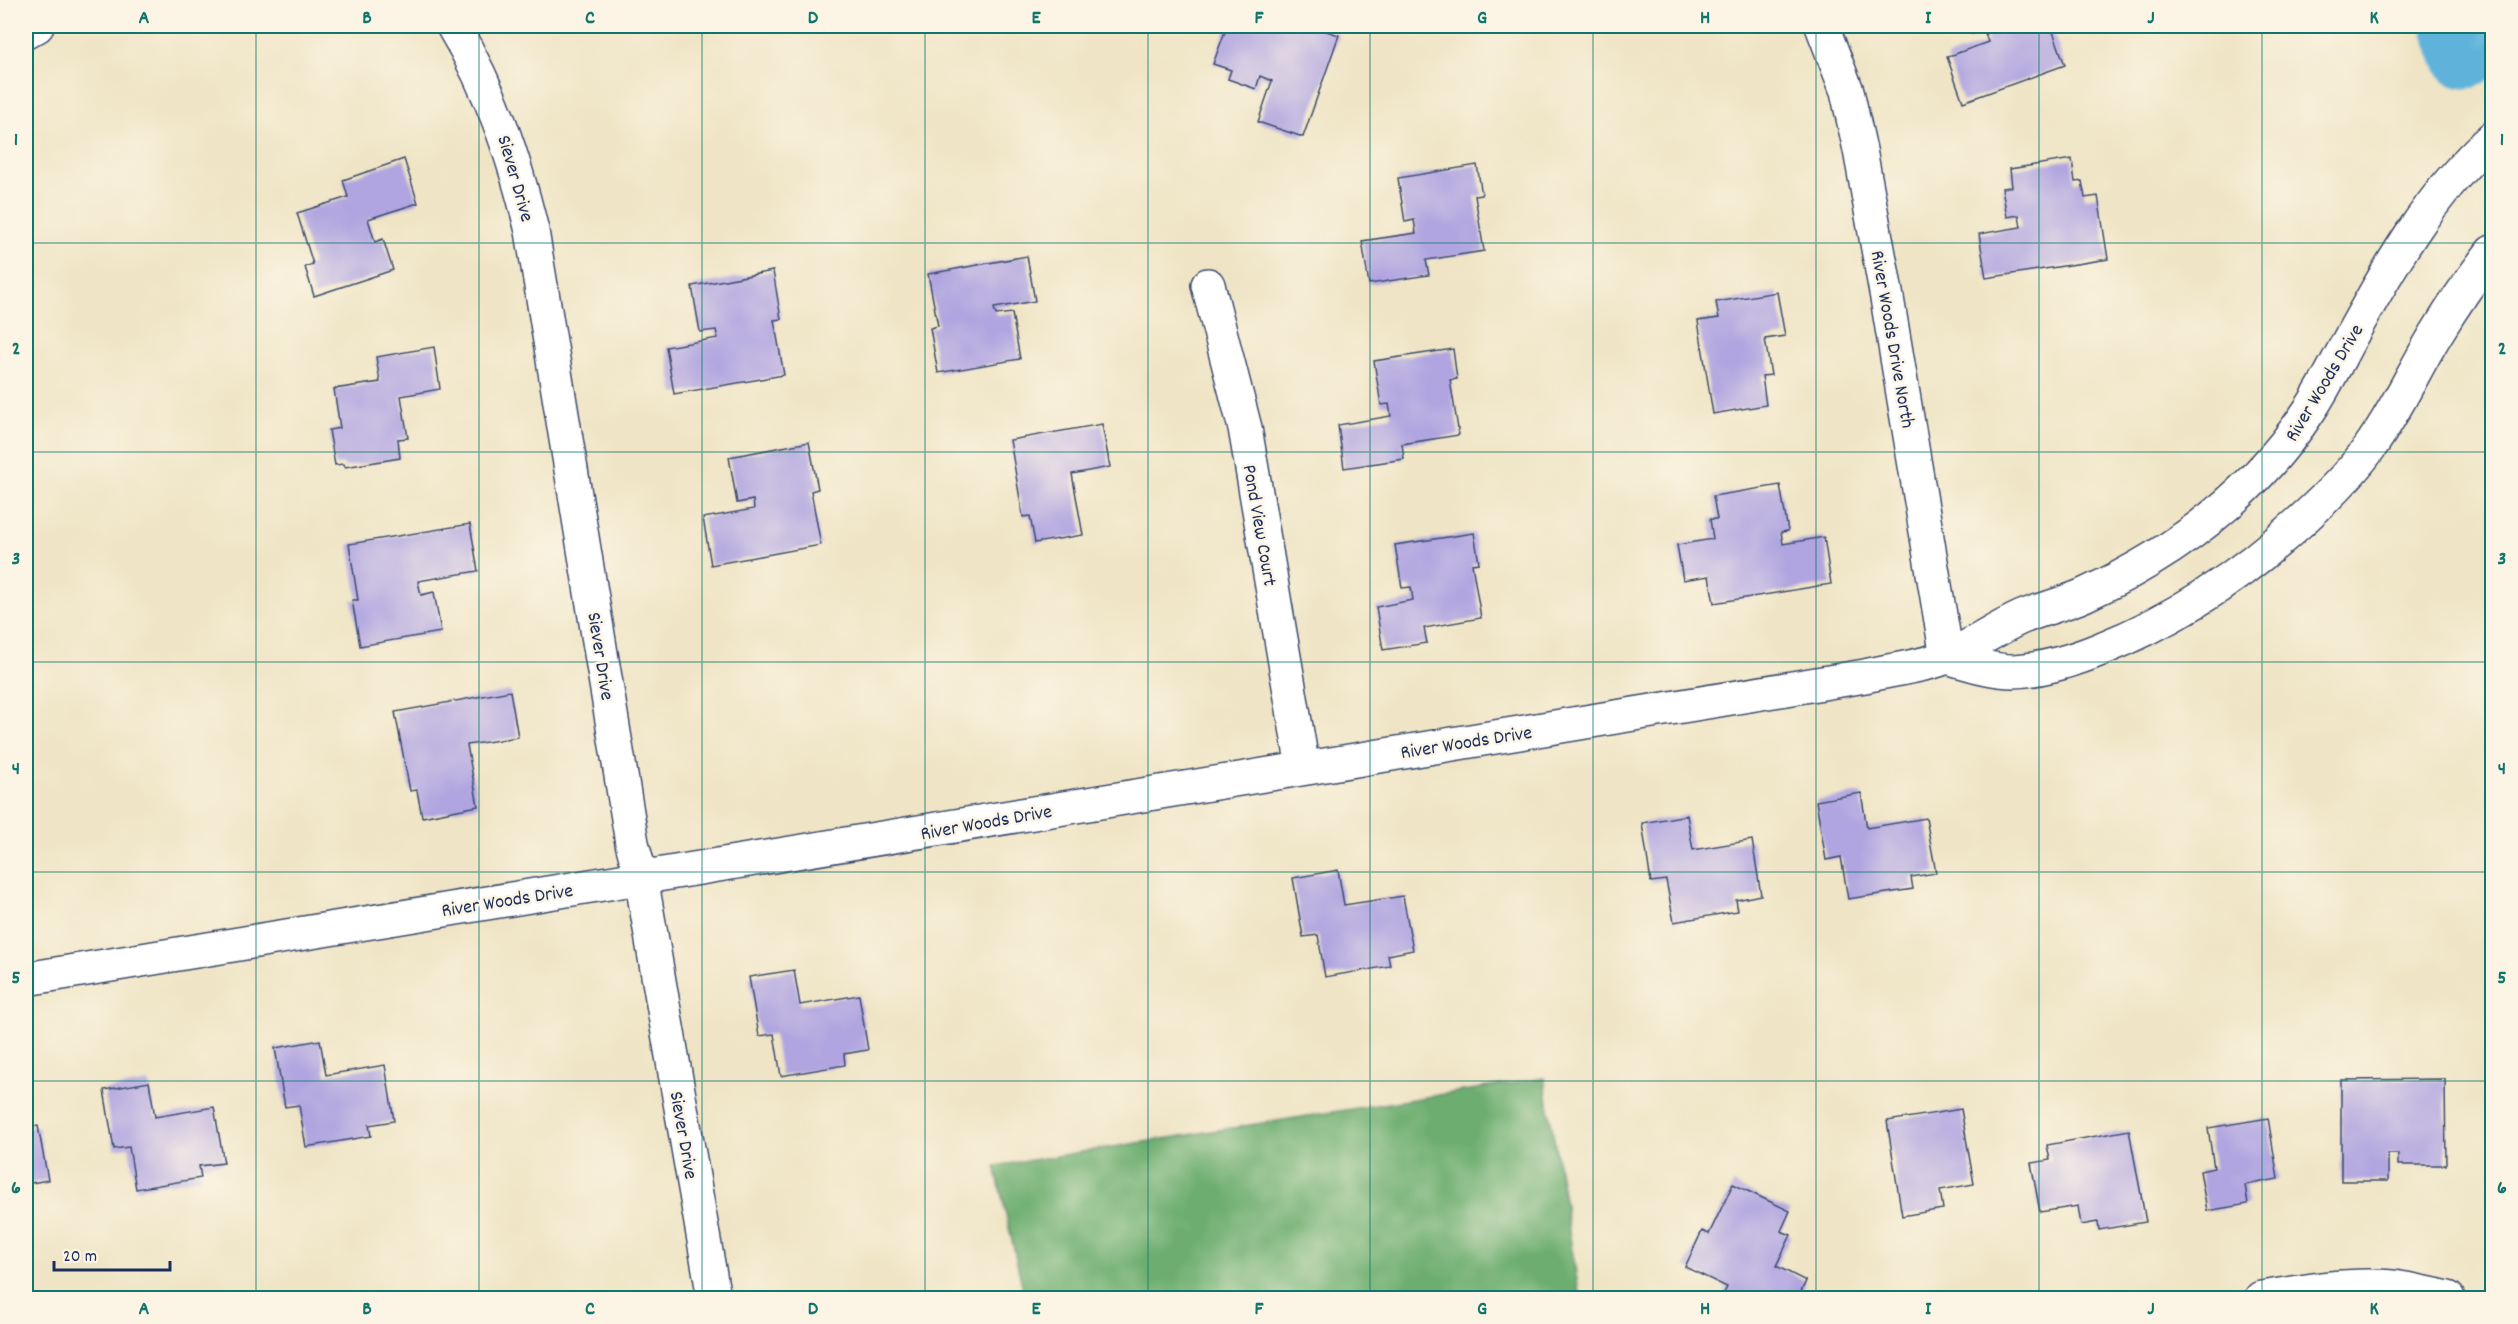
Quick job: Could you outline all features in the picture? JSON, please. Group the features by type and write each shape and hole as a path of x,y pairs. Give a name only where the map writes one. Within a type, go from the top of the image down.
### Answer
{"street":[{"path":"26,32 37,26"},
{"name":"Siever Drive","path":"453,26 468,50 499,116 517,167 532,231 633,843 641,877 714,1299"},
{"name":"River Woods Drive North","path":"1822,26 1847,91 1860,150 1947,657"},
{"name":"River Woods Drive","path":"26,979 1865,676 1947,657 2020,618 2082,596 2138,569 2200,528 2245,489 2284,446 2310,410 2386,273 2423,216 2470,158 2493,138"},
{"name":"River Woods Drive","path":"1947,657 1989,668 2013,671 2041,667 2082,656 2135,636 2180,612 2256,561 2323,501 2369,449 2402,398 2435,336 2474,276 2493,252"},
{"name":"Pond View Court","path":"1208,285 1245,428 1303,768"},
{"path":"2261,1299 2326,1288 2377,1286 2417,1291 2448,1299"}],"green space":[{"path":"1544,1078 1580,1298 1025,1298 995,1166"}],"building":[{"path":"1227,26 1310,26 1339,35 1303,137 1258,122 1272,81 1260,76 1256,89 1228,79 1231,70 1213,64"},
{"path":"1969,26 2051,26 2065,65 1963,102 1947,57 1988,42 1984,30 1972,34"},
{"path":"404,159 418,203 368,219 375,242 383,239 393,270 314,296 305,267 313,264 297,213 348,197 343,180"},
{"path":"2072,159 2075,182 2082,181 2085,198 2098,196 2108,259 1986,278 1979,234 2021,227 2019,215 2007,217 2002,188 2012,187 2010,169"},
{"path":"1477,165 1482,195 1475,196 1484,251 1426,260 1429,275 1369,284 1362,241 1416,233 1414,220 1405,222 1398,178"},
{"path":"1027,256 1035,301 994,308 996,315 1012,313 1020,359 938,373 930,328 938,326 928,274"},
{"path":"773,271 781,319 774,320 784,375 674,394 666,347 718,338 716,330 700,332 692,286"},
{"path":"1777,292 1785,336 1765,339 1771,375 1762,376 1766,405 1713,414 1698,321 1719,318 1716,302"},
{"path":"434,347 440,389 401,396 408,438 398,439 400,458 345,467 344,464 335,465 329,430 340,428 334,389 380,382 376,357"},
{"path":"1453,349 1457,379 1450,380 1459,435 1402,444 1404,459 1344,468 1338,425 1391,416 1389,404 1381,405 1374,361"},
{"path":"1102,424 1110,467 1072,474 1083,535 1035,543 1030,516 1023,517 1010,440"},
{"path":"809,442 818,489 811,491 821,545 711,565 703,518 754,509 753,500 737,503 729,457"},
{"path":"1780,485 1788,531 1781,532 1783,544 1824,537 1831,584 1714,603 1709,576 1683,580 1677,545 1713,539 1710,519 1717,519 1713,496"},
{"path":"470,524 478,571 418,581 421,595 434,592 441,632 360,646 352,600 358,600 349,544"},
{"path":"1474,533 1479,563 1472,564 1481,618 1424,628 1427,643 1383,650 1376,607 1413,600 1411,587 1402,588 1395,545"},
{"path":"510,691 518,737 467,745 478,806 422,817 417,790 410,791 395,712"},
{"path":"1861,793 1867,828 1926,818 1936,873 1911,877 1913,889 1848,899 1841,857 1826,860 1816,801"},
{"path":"1687,815 1693,850 1752,840 1761,895 1736,900 1738,911 1674,922 1666,880 1651,882 1642,823"},
{"path":"1338,870 1344,905 1403,896 1413,950 1388,955 1390,966 1325,977 1318,935 1303,937 1293,878"},
{"path":"794,970 800,1005 859,995 868,1050 844,1054 845,1065 781,1076 774,1034 759,1036 749,977"},
{"path":"320,1040 326,1075 385,1065 394,1121 369,1125 371,1136 306,1147 299,1105 285,1107 275,1048"},
{"path":"2445,1079 2446,1165 2398,1165 2398,1154 2388,1154 2388,1181 2341,1181 2341,1080"},
{"path":"149,1082 155,1117 214,1107 224,1163 199,1166 201,1178 136,1189 129,1147 114,1149 104,1090"},
{"path":"1961,1109 1974,1184 1940,1190 1943,1209 1902,1216 1887,1121"},
{"path":"2268,1118 2278,1179 2245,1185 2248,1204 2207,1211 2200,1171 2214,1168 2208,1128"},
{"path":"38,1126 48,1180 26,1184 26,1128"},
{"path":"2129,1130 2146,1222 2099,1230 2098,1222 2081,1225 2078,1206 2040,1212 2031,1163 2050,1160 2047,1145"},
{"path":"1733,1184 1790,1211 1781,1231 1791,1235 1776,1266 1806,1281 1798,1298 1736,1298 1724,1293 1727,1287 1685,1267 1702,1231 1709,1234"}],"waterway":[{"path":"2456,26 2466,54"}]}
